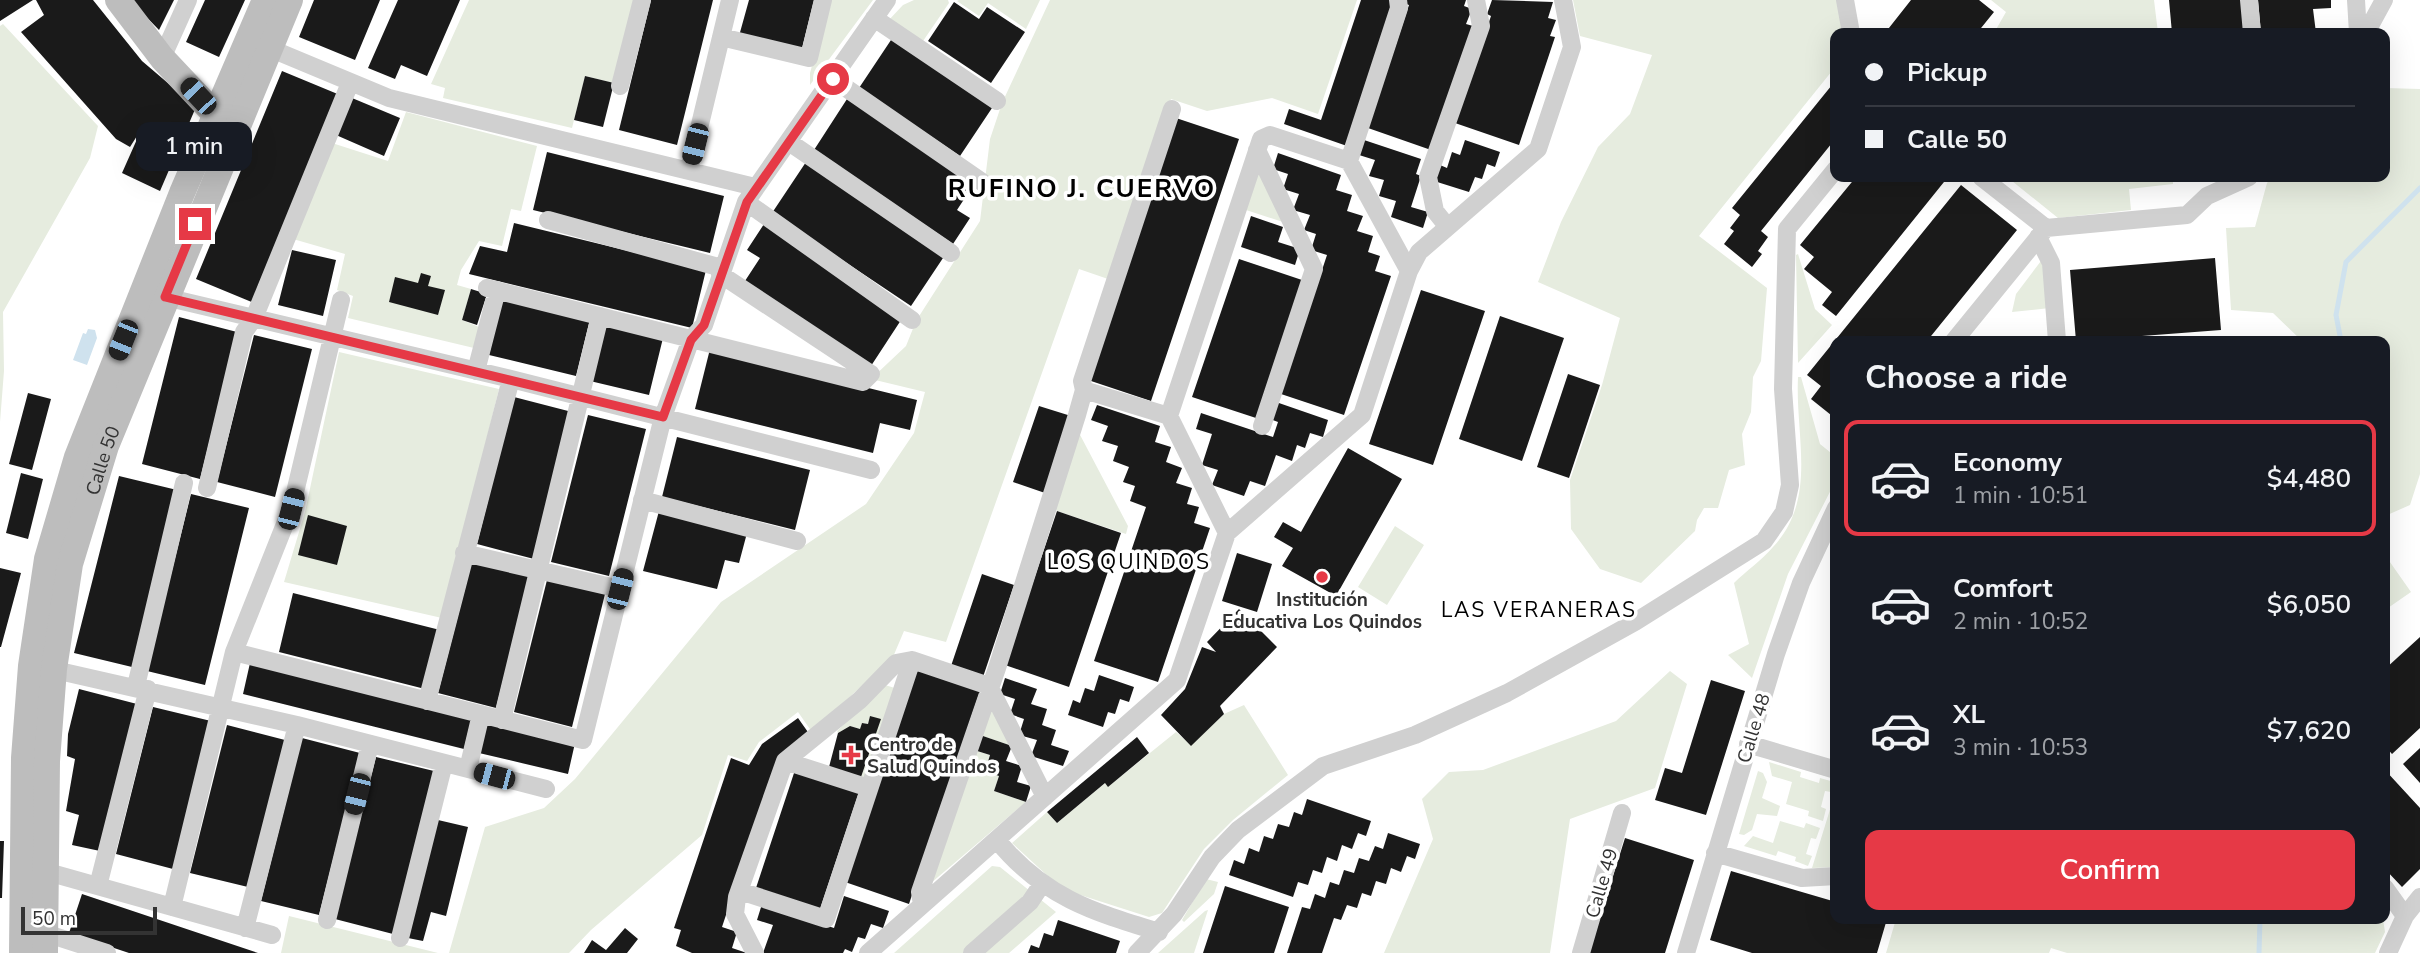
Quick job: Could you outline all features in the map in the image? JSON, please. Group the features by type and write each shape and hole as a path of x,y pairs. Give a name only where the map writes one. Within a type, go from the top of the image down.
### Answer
{"main road":[{"path":"118,0 162,58 224,124"},
{"name":"Calle 50","path":"22,953 24,758 43,667 99,462 165,297 265,0"},
{"name":"Calle 50","path":"45,943 43,667 47,559 77,457 224,124 269,48 290,0"}],"street":[{"path":"162,58 188,0"},
{"path":"620,86 642,0"},
{"path":"689,170 730,0"},
{"path":"721,37 809,58 823,0"},
{"path":"234,652 583,740 663,417 691,340 704,325 721,271 751,194 887,0"},
{"path":"1349,161 1399,8 1398,0"},
{"path":"1447,226 1435,211 1428,177 1481,26 1476,0"},
{"path":"868,953 1177,680 1227,533 1362,415 1409,271 1419,252 1538,149 1572,47 1563,0"},
{"path":"1845,0 1850,28"},
{"path":"2249,0 2252,28"},
{"path":"2356,0 2358,28"},
{"path":"2368,28 2384,0"},
{"path":"874,18 998,101"},
{"path":"269,48 389,98 689,170 751,194 912,320"},
{"path":"833,79 982,182"},
{"path":"207,488 244,332 254,318 350,83"},
{"path":"922,905 920,892 989,686 1084,390 1082,382 1172,109"},
{"path":"1227,533 1170,416 1261,139 1270,135 1349,161 1409,271"},
{"path":"789,142 951,253"},
{"path":"1257,150 1314,269 1262,426"},
{"path":"1137,953 1159,932 1212,857 1238,830 1323,766 1415,736 1507,693 1646,615 1764,541 1784,512 1790,485 1783,389 1787,229 1830,177"},
{"path":"1986,182 2042,233 2051,262 2057,336"},
{"path":"1958,336 2042,233 2187,215 2207,196 2214,182"},
{"path":"2207,196 2238,182"},
{"path":"476,371 492,289 863,382 871,374 721,271 548,220"},
{"path":"165,297 511,379 871,470"},
{"path":"172,907 234,652 291,509 341,300"},
{"path":"502,720 600,317"},
{"path":"427,701 511,379"},
{"path":"1084,390 1170,416"},
{"path":"98,886 184,483"},
{"path":"642,500 797,541"},
{"name":"Calle 48","path":"1686,953 1748,744 1801,583 1830,521"},
{"path":"464,553 620,589"},
{"path":"755,953 736,914 740,891 785,761 860,700 896,663 912,660 989,686 1045,797"},
{"path":"740,891 826,919 912,660"},
{"path":"43,667 297,724 546,789"},
{"path":"468,769 481,715"},
{"path":"245,928 297,724"},
{"path":"327,920 370,744"},
{"path":"1748,744 1830,768"},
{"path":"785,761 869,788"},
{"path":"400,938 444,763"},
{"name":"Calle 49","path":"1581,953 1622,813"},
{"path":"997,841 1012,859 1042,884 1080,907 1159,932"},
{"path":"1715,853 1802,878 1830,876"},
{"path":"44,871 272,935"},
{"path":"972,953 1030,902 1042,884"},
{"path":"2390,895 2405,916"},
{"path":"2388,953 2405,916 2420,897"},
{"path":"45,943 107,953"}],"shaded area":[{"path":"469,0 635,0 614,83 585,76 572,128 443,98 445,88 431,84"},
{"path":"830,0 873,0 810,85 810,73"},
{"path":"914,0 948,0 949,3 921,44 887,22 903,5"},
{"path":"1040,0 1026,29 988,3 979,16 957,1"},
{"path":"1050,0 1357,0 1318,114 1272,98 1207,111 1171,99 1108,279 1079,269 946,642 904,631 893,657 812,732 798,712 759,742 747,761 728,755 702,835 591,930 569,953 449,953 485,827 544,808 575,779 721,602 866,504 914,433 925,392 871,379 906,346 916,321 980,221 990,139 1002,103"},
{"path":"1573,0 1845,0 1846,28 1830,28 1830,73 1699,236 1767,288 1761,361 1753,377 1751,412 1742,434 1745,465 1729,470 1718,508 1704,508 1697,520 1695,531 1641,583 1600,569 1571,529 1570,480 1602,385 1620,318 1538,282 1561,222 1598,147 1630,114 1652,55 1580,36"},
{"path":"1991,0 2154,0 2157,28 1997,28 2006,12"},
{"path":"3,24 98,126 90,158 3,312 4,371 0,422 0,26"},
{"path":"2390,88 2420,89 2420,474 2410,505 2390,514 2390,336 2297,336 2273,313 2231,310 2226,228 2255,227 2267,183 2390,182"},
{"path":"406,112 537,146 521,211 511,209 502,246 479,241 461,270 457,285 471,289 462,320 479,327 474,348 348,318 353,296 337,290 345,254 293,239 332,143 388,161"},
{"path":"1259,170 1286,223 1246,210"},
{"path":"2013,182 2173,182 2129,189 2131,210 2058,218"},
{"path":"1798,254 1815,309 1832,325 1798,363 1796,255"},
{"path":"2044,257 2050,308 2012,312 2016,294"},
{"path":"339,352 499,389 442,618 284,582 305,512"},
{"path":"1798,377 1801,377 1820,444 1830,452 1830,492 1788,574 1752,678 1728,655 1749,644 1734,583 1773,547 1787,528 1795,508 1800,488 1801,466"},
{"path":"1078,431 1128,526 1126,534 1057,511 1054,507"},
{"path":"1395,526 1424,545 1387,605 1358,587"},
{"path":"2390,562 2411,592 2390,607"},
{"path":"1670,671 1687,684 1655,788 1570,819 1550,953 1384,953 1433,839 1422,799 1449,772 1483,770 1616,721"},
{"path":"885,685 898,689 865,784 861,777 880,720 870,716 868,724 862,723 860,729 850,726 838,733 837,731"},
{"path":"990,704 1012,746 980,735"},
{"path":"1244,705 1288,775 1233,820 1204,849 1162,913 1149,917 1071,892 1051,879 1012,843 1047,812 1057,823 1105,783 1109,786 1176,732 1191,745 1224,714"},
{"path":"974,750 990,755 985,771 999,776 994,791 1026,802 931,883"},
{"path":"1769,762 1801,772 1800,777 1819,783 1820,778 1830,781 1830,792 1825,791 1821,807 1826,809 1823,821 1808,816 1809,811 1786,804 1792,782 1772,776"},
{"path":"1758,771 1763,773 1767,782 1762,798 1780,806 1777,816 1757,814 1752,830 1744,835 1739,834"},
{"path":"1830,810 1830,867 1812,868"},
{"path":"1780,821 1804,828 1806,823 1820,828 1816,839 1811,838 1806,854 1812,856 1808,866 1795,861 1796,857 1778,851 1776,856 1744,846 1753,836 1773,843"},
{"path":"992,866 1000,867 1056,912 1009,953 894,953"},
{"path":"1206,879 1218,882 1214,894 1184,922 1182,920"},
{"path":"1208,910 1194,953 1158,953 1205,911"},
{"path":"289,916 438,953 281,953"},
{"path":"1895,924 2384,924 2385,932 2375,953 2067,953 2051,948 2049,953 1886,953"}],"water":[{"path":"88,329 95,330 97,338 87,365 73,360 83,333 86,334"}],"building":[{"path":"0,0 33,0 0,21"},
{"path":"36,0 93,0 142,61 196,107 160,191 122,173 142,128 130,147 116,139 21,32 44,15"},
{"path":"130,0 174,0 159,30"},
{"path":"205,0 245,0 219,57 186,42"},
{"path":"314,0 380,0 355,60 299,37"},
{"path":"398,0 460,0 427,76 401,65 395,79 368,68"},
{"path":"651,0 713,0 677,145 619,130"},
{"path":"749,0 814,0 801,52 739,36"},
{"path":"1361,0 1392,0 1390,6 1394,7 1347,146 1284,124 1289,109 1321,120"},
{"path":"1404,0 1466,0 1464,6 1472,9 1466,24 1473,26 1431,150 1368,128 1409,5 1403,3"},
{"path":"1492,0 1553,2 1548,18 1556,20 1550,36 1555,37 1519,145 1455,123 1491,16 1487,14"},
{"path":"1911,0 1979,0 1994,12 1981,28 1889,28"},
{"path":"2169,0 2242,0 2245,28 2172,28"},
{"path":"2258,0 2331,0 2331,8 2313,9 2315,28 2261,28"},
{"path":"954,2 979,19 987,7 1025,32 991,83 928,41"},
{"path":"893,37 994,105 960,156 859,88"},
{"path":"282,71 340,95 254,303 196,279"},
{"path":"585,76 614,83 603,127 574,120"},
{"path":"1830,87 1830,145 1761,231 1768,237 1758,251 1762,254 1752,267 1724,244 1734,231 1730,228 1740,215 1732,208"},
{"path":"352,98 400,118 384,156 336,135"},
{"path":"847,99 974,184 957,210 970,218 953,244 814,150"},
{"path":"1176,118 1239,139 1151,401 1088,380"},
{"path":"1364,140 1421,159 1416,174 1421,176 1411,207 1428,212 1423,228 1391,217 1396,201 1379,196 1384,180 1369,176 1375,160 1359,155"},
{"path":"1465,140 1500,152 1495,167 1487,164 1482,179 1475,177 1469,192 1434,181 1440,165 1447,168 1452,152 1460,155"},
{"path":"547,152 724,196 710,253 533,210"},
{"path":"1278,153 1341,175 1336,190 1352,195 1347,211 1363,216 1357,231 1373,236 1368,252 1380,256 1375,271 1391,276 1344,415 1281,394 1327,255 1311,250 1316,234 1304,230 1310,215 1293,210 1299,194 1283,189 1288,174 1273,169"},
{"path":"806,162 945,255 911,306 772,213"},
{"path":"1852,182 1944,182 1836,316 1822,305 1832,292 1804,269 1814,257 1800,245"},
{"path":"1961,185 2017,230 1931,336 1839,336"},
{"path":"1251,216 1283,227 1278,242 1300,249 1295,265 1241,247"},
{"path":"514,223 706,270 692,328 469,274 480,246 507,252"},
{"path":"764,224 903,317 869,369 743,284 760,258 747,250"},
{"path":"292,250 336,260 323,316 278,305"},
{"path":"2215,258 2221,330 2142,336 2076,336 2070,270"},
{"path":"1239,259 1302,280 1256,418 1192,397"},
{"path":"421,273 431,276 428,286 445,290 438,315 389,302 395,277 418,283"},
{"path":"471,289 487,294 477,325 462,320"},
{"path":"1421,290 1485,311 1433,465 1369,444"},
{"path":"502,298 590,319 576,376 489,355"},
{"path":"1500,316 1564,338 1522,461 1459,439"},
{"path":"179,317 237,332 200,479 142,464"},
{"path":"604,324 663,338 649,395 590,381"},
{"path":"254,335 312,349 275,497 217,482"},
{"path":"1830,347 1830,414 1811,399 1821,386 1807,375"},
{"path":"710,349 917,400 910,430 880,423 873,453 695,409"},
{"path":"1568,374 1600,385 1569,478 1537,467"},
{"path":"28,393 51,399 32,470 9,464"},
{"path":"514,397 572,412 534,559 477,544"},
{"path":"1276,402 1328,420 1323,437 1310,433 1305,448 1297,445 1292,461 1276,455 1265,486 1250,481 1244,496 1212,485 1218,470 1202,465 1212,434 1196,429 1201,413 1273,437 1278,422 1270,419"},
{"path":"1097,405 1160,426 1155,442 1171,447 1166,462 1182,468 1176,483 1192,488 1187,504 1199,507 1194,523 1210,528 1158,682 1094,661 1146,507 1130,501 1135,486 1123,482 1129,467 1113,461 1118,446 1102,441 1108,426 1091,420"},
{"path":"1039,406 1071,416 1045,493 1013,482"},
{"path":"588,415 646,429 609,576 551,562"},
{"path":"677,437 810,470 795,530 662,497"},
{"path":"1348,448 1402,479 1336,596 1282,566 1293,548 1274,537 1283,522 1301,532"},
{"path":"21,473 43,479 28,539 6,533"},
{"path":"119,476 177,490 132,667 74,653"},
{"path":"191,494 249,508 205,685 147,671"},
{"path":"659,511 747,533 739,563 725,560 717,589 643,571"},
{"path":"1057,511 1121,533 1069,687 1005,665"},
{"path":"308,515 347,526 337,565 298,555"},
{"path":"1237,553 1272,564 1257,612 1222,601"},
{"path":"472,561 530,575 496,708 438,693"},
{"path":"0,568 21,573 1,647 0,647"},
{"path":"982,574 1014,585 983,677 951,666"},
{"path":"547,580 605,594 572,727 514,712"},
{"path":"293,593 440,630 425,689 279,652"},
{"path":"1239,609 1277,647 1220,706 1224,714 1191,746 1161,715 1185,689 1202,647 1216,652 1207,642"},
{"path":"2420,637 2420,728 2392,754 2390,752 2390,664"},
{"path":"250,663 472,717 464,749 243,694"},
{"path":"918,667 981,688 909,904 845,882"},
{"path":"1099,675 1134,687 1129,702 1120,699 1115,714 1108,712 1103,727 1068,715 1073,700 1080,703 1085,688 1094,691"},
{"path":"1005,678 1037,689 1031,704 1047,709 1042,725 1056,730 1051,745 1069,751 1063,766 1031,756 1037,740 1019,735 1024,719 1010,714 1015,699 1000,694"},
{"path":"1711,680 1745,691 1706,815 1655,800 1665,768 1682,773"},
{"path":"79,689 137,704 100,851 72,845 79,815 66,811 75,759 67,756 68,734"},
{"path":"153,707 211,721 173,869 116,854"},
{"name":"Centro de Salud Quindos","path":"870,716 881,719 861,777 829,767 838,733 850,726 860,729 862,723 868,724"},
{"path":"798,718 810,735 773,773 722,927 737,932 732,948 747,953 692,953 676,946 681,930 674,928 731,758 749,765 762,744"},
{"path":"487,721 575,743 568,774 479,753"},
{"path":"227,725 285,740 248,887 190,873"},
{"path":"980,735 1012,746 1006,761 1022,766 1017,782 1031,786 1026,802 994,791 999,776 985,771 990,755 974,750"},
{"path":"1137,737 1149,753 1108,787 1105,783 1057,823 1047,812"},
{"path":"302,738 360,753 319,915 261,901"},
{"path":"2420,748 2420,783 2403,764"},
{"path":"376,757 434,771 393,934 335,919"},
{"path":"796,767 860,789 819,912 755,891"},
{"path":"2390,775 2420,808 2420,869 2402,887 2390,874"},
{"path":"1307,799 1371,821 1366,836 1358,833 1352,849 1342,845 1337,861 1327,857 1322,873 1313,870 1308,885 1298,882 1293,897 1229,875 1234,860 1244,864 1249,848 1259,852 1264,836 1273,839 1278,824 1289,827 1294,812 1302,815"},
{"path":"438,820 468,827 446,916 431,912 423,941 408,938"},
{"path":"1388,833 1420,844 1415,859 1407,856 1401,872 1391,868 1386,884 1376,881 1371,896 1362,893 1357,908 1347,905 1341,920 1334,918 1322,953 1287,953 1302,907 1310,909 1315,894 1325,898 1330,882 1339,885 1344,870 1354,873 1359,858 1369,861 1375,846 1383,849"},
{"path":"1625,838 1694,860 1665,953 1589,953"},
{"path":"0,841 4,841 2,898 0,898"},
{"path":"1731,871 1830,900 1830,924 1886,924 1877,953 1752,953 1710,940"},
{"path":"1225,886 1289,907 1274,953 1203,953"},
{"path":"82,894 258,953 129,953 69,933"},
{"path":"844,896 889,911 883,928 871,924 865,939 858,937 852,952 845,949 843,953 763,953 773,925 757,920 762,904 834,928"},
{"path":"1058,920 1120,941 1116,953 1028,953 1031,945 1039,948 1044,933 1053,936"},
{"path":"625,928 638,939 627,953 584,953 592,940 606,950"}],"waterway":[{"path":"2340,336 2336,315 2346,262 2420,188"},
{"path":"2259,953 2260,924"}],"place":[{"name":"Institución Educativa Los Quindos","path":"1322,577"},
{"name":"Centro de Salud Quindos","path":"851,755"}],"district":[{"name":"RUFINO J. CUERVO","path":"1082,188"},
{"name":"LOS QUINDOS","path":"1129,562"},
{"name":"LAS VERANERAS","path":"1539,610"}],"route":[{"path":"195,224 165,297 663,417 691,340 704,325 747,202 833,79"}]}
